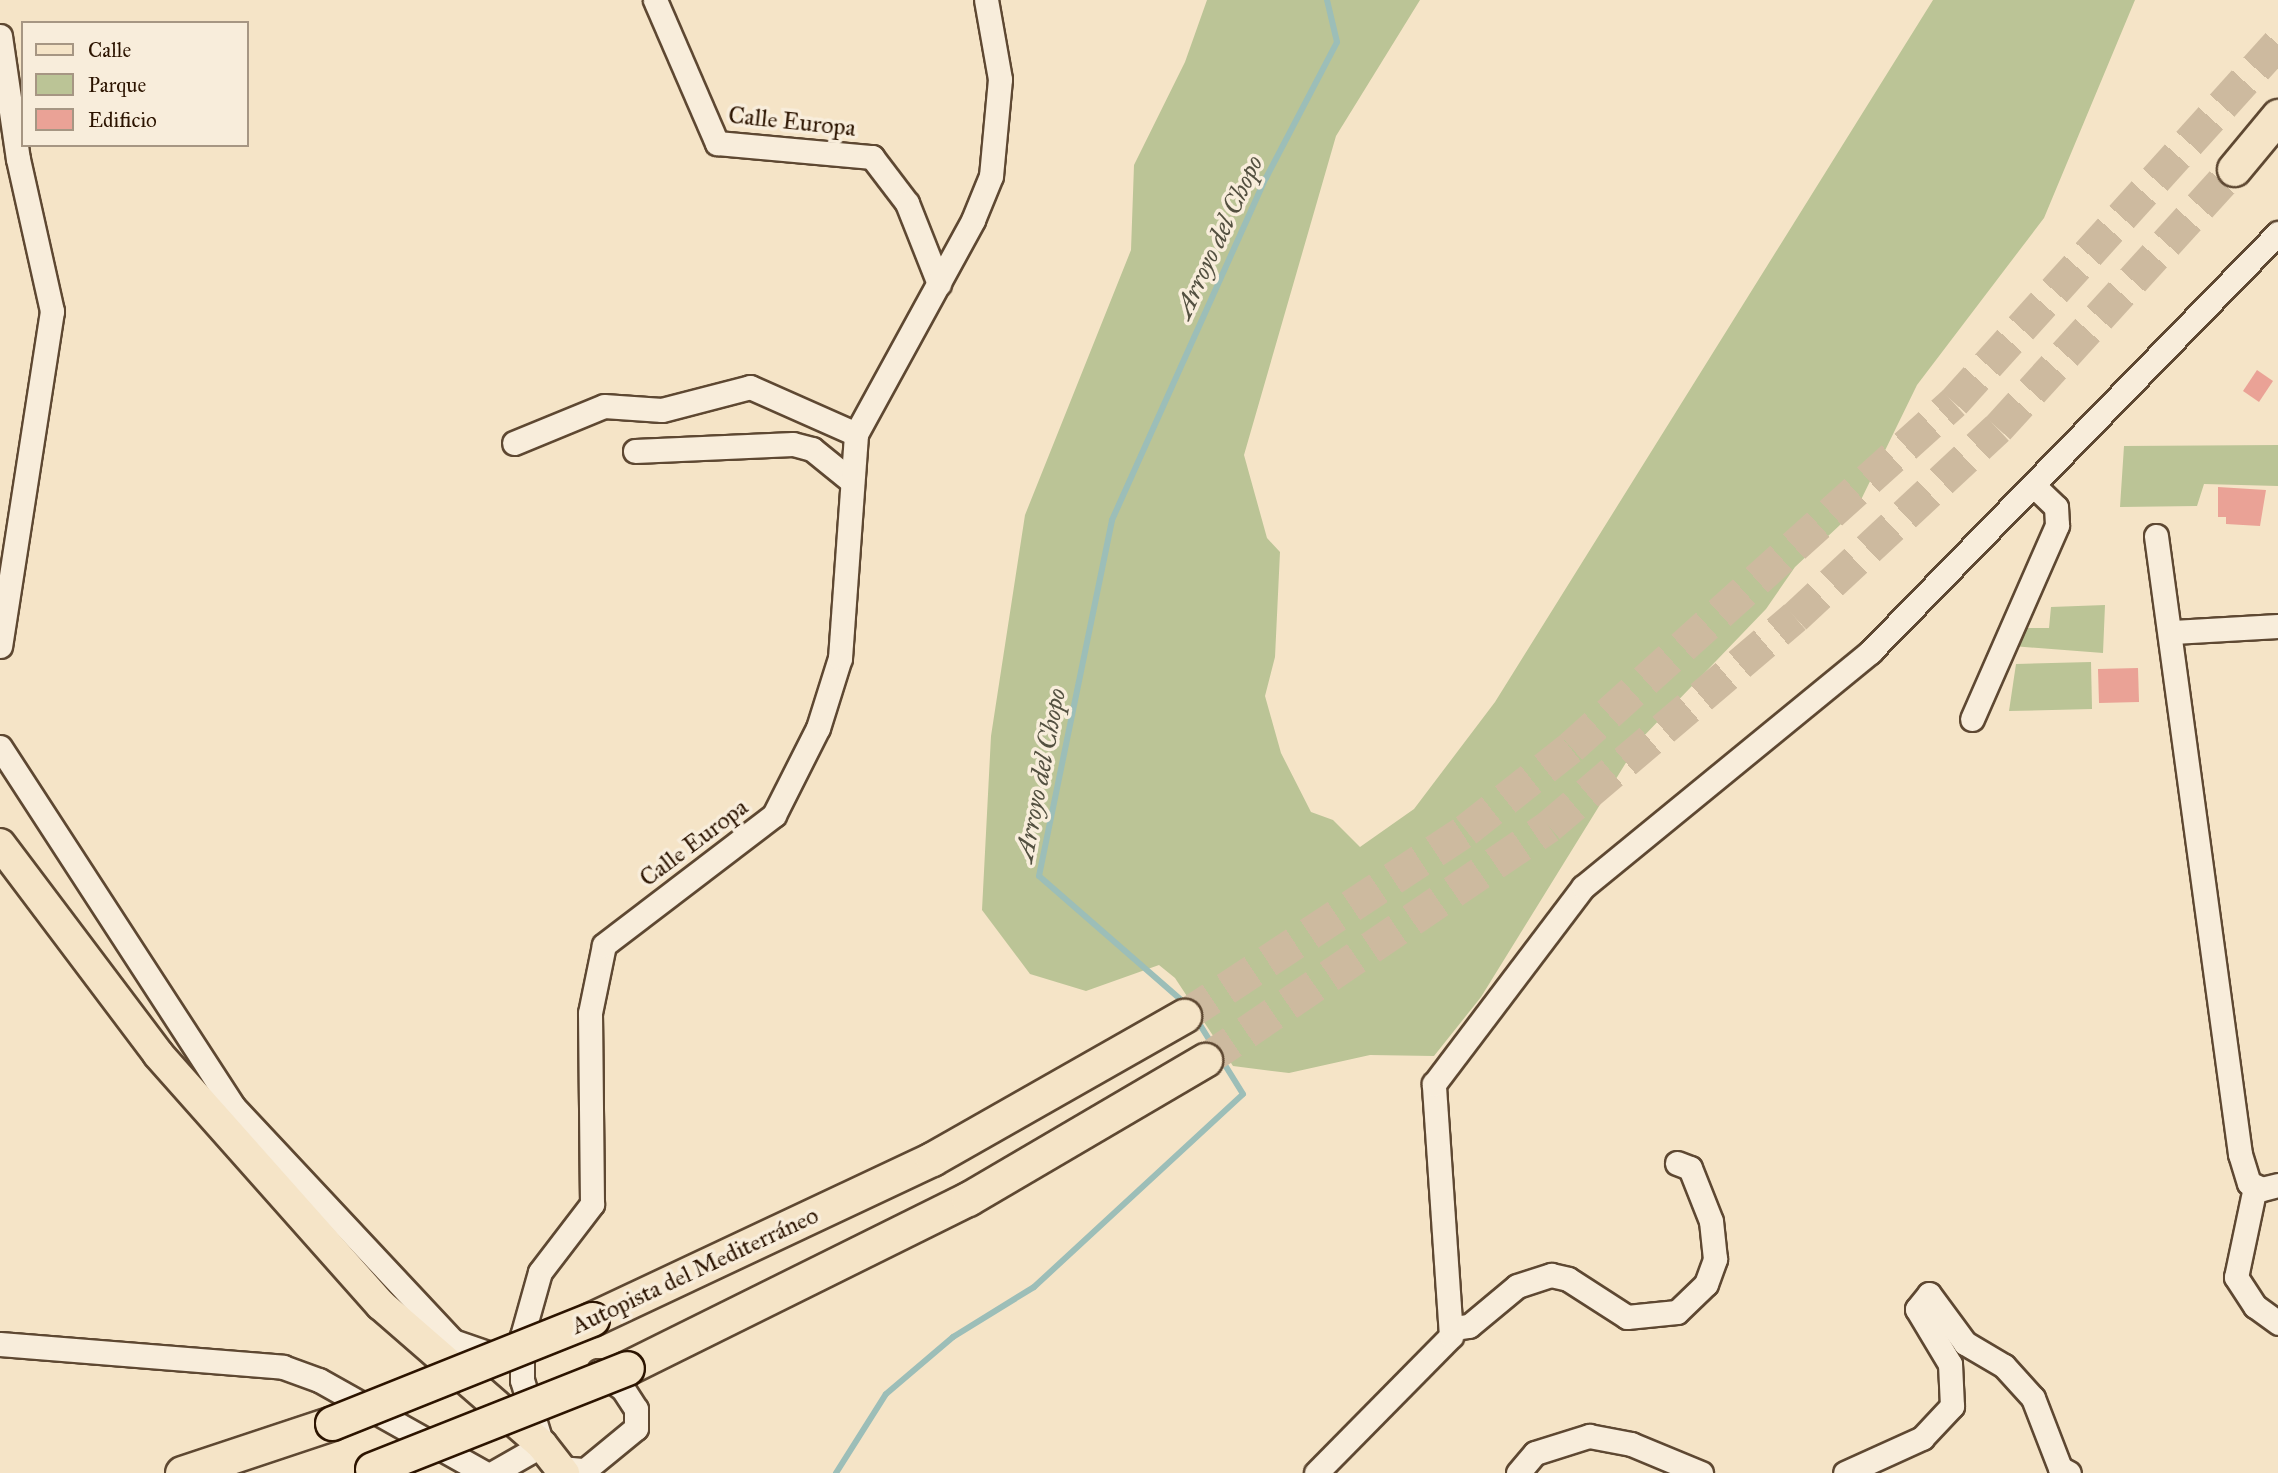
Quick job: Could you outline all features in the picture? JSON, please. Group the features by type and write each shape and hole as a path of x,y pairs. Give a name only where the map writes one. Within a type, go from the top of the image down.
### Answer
{"highway":[{"path":"2234,169 2278,116"},
{"name":"Autopista del Mediterráneo","path":"181,1473 332,1423 592,1320 932,1159 1184,1016"},
{"path":"365,1471 612,1369 968,1199 1205,1060"}],"main road":[{"path":"0,844 88,969"},
{"path":"0,875 88,969 381,1305 574,1471"}],"street":[{"name":"Calle Europa","path":"656,0 716,144 872,157 907,203 939,284"},
{"name":"Calle Europa","path":"522,1362 522,1336 540,1272 592,1204 590,1013 604,945 774,815 818,729 840,658 849,479 856,434 939,284 991,176 1000,79 986,0"},
{"path":"0,36 18,159 52,311 0,646"},
{"path":"1454,1328 1434,1084 1583,887 1870,652 2278,233"},
{"path":"514,443 604,406 662,410 750,387 856,434"},
{"path":"635,451 793,444 812,449 849,479"},
{"path":"1972,719 2057,525 2056,507 2034,486"},
{"path":"2156,536 2173,632 2239,1154 2244,1178 2267,1186 2236,1277 2255,1307 2278,1323"},
{"path":"2173,632 2278,626"},
{"path":"0,748 233,1106 453,1340 522,1362 542,1444 493,1473"},
{"path":"1316,1473 1454,1328 1469,1326 1517,1286 1551,1275 1569,1279 1627,1318 1661,1318 1687,1303 1713,1272 1711,1222 1689,1166 1677,1163"},
{"path":"1845,1473 1922,1438 1952,1406 1950,1364 1917,1310 1928,1294 1965,1343 2004,1366 2033,1398 2060,1468 2069,1473"},
{"path":"0,1344 283,1367 319,1380 485,1473"},
{"path":"574,1471 638,1422 612,1369"},
{"path":"1518,1473 1535,1453 1589,1436 1631,1444 1701,1473"}],"green space":[{"path":"1207,0 1420,0 1336,136 1244,455 1267,538 1280,552 1275,657 1265,696 1281,753 1311,812 1333,820 1360,847 1414,809 1495,702 1933,0 2135,0 2044,218 1917,385 1856,510 1795,567 1766,609 1640,740 1481,997 1434,1056 1370,1055 1289,1073 1233,1066 1175,978 1159,965 1086,991 1030,974 982,910 991,736 1025,515 1131,250 1134,165 1185,62"},
{"path":"2278,445 2278,486 2204,484 2197,506 2120,507 2124,446"},
{"path":"2105,605 2103,653 2012,646 2019,628 2049,628 2051,607"},
{"path":"2091,662 2092,709 2009,711 2016,664"}],"building":[{"path":"2257,370 2273,381 2259,402 2243,391"},
{"path":"2218,487 2266,490 2260,526 2226,524 2226,517 2218,517"},
{"path":"2138,668 2139,702 2099,703 2098,669"}],"waterway":[{"name":"Arroyo del Chopo","path":"1187,1005 1039,876 1112,520 1266,178 1337,42 1327,0"},
{"name":"Arroyo del Chopo","path":"836,1473 886,1394 953,1337 1034,1287 1243,1094 1195,1017"}],"tunnel":[{"path":"1184,1016 1466,830 1571,747 1954,402 2278,43"},
{"path":"1205,1060 1549,826 1795,617 1998,428 2234,169"}]}
